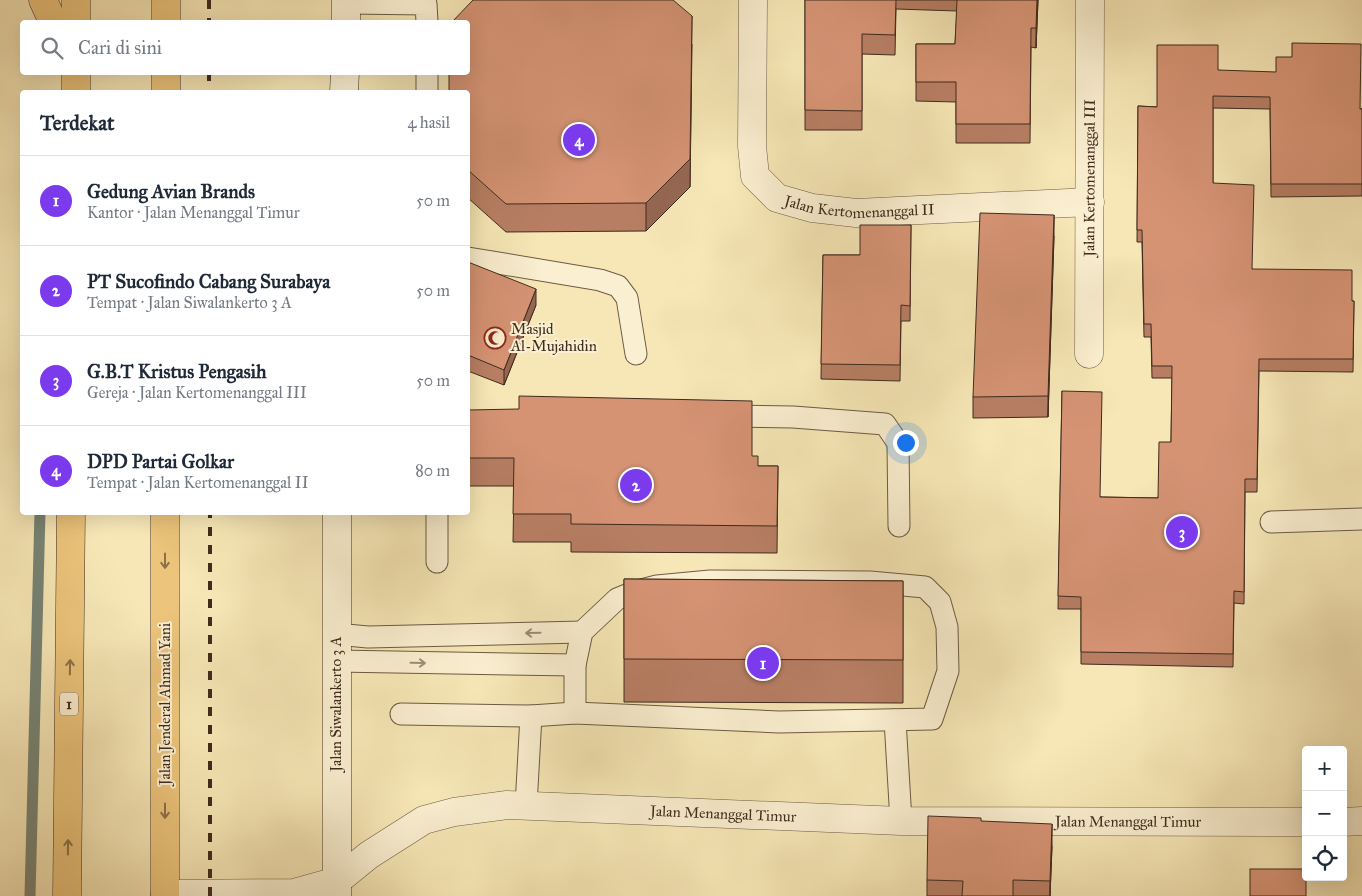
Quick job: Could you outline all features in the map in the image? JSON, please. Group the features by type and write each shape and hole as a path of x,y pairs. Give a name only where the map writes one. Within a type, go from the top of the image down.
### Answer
{"highway":[{"path":"43,0 52,20"},
{"path":"76,0 76,20"},
{"path":"166,0 166,20"},
{"path":"166,75 166,90"},
{"name":"1","path":"67,896 71,515"},
{"name":"Jalan Jenderal Ahmad Yani","path":"165,515 165,895"}],"street":[{"name":"Jalan Kertomenanggal II","path":"753,0 753,153 755,176 777,198 812,208 856,213 1090,202"},
{"name":"Jalan Kertomenanggal III","path":"1089,354 1090,0"},
{"path":"344,90 345,75"},
{"name":"Jalan Siwalankerto 3 A","path":"337,515 337,888"},
{"name":"Jalan Menanggal Timur","path":"165,895 294,893 337,888 369,855 424,820 462,810 507,804 901,821 1302,822"},
{"path":"1347,822 1362,821"}],"lane":[{"path":"346,8 430,9"},
{"path":"427,75 427,90"},
{"path":"470,258 600,280 618,286 627,298 636,354"},
{"path":"703,415 792,417 885,424 898,443 899,526"},
{"path":"437,515 437,562"},
{"path":"1271,522 1362,519"},
{"path":"401,714 531,716 575,713 779,722 932,719 948,671 947,627 940,602 925,588 870,582 720,581 657,586 617,599 582,632 575,665 575,713"},
{"path":"336,634 368,636 582,632"},
{"path":"336,661 575,665"},
{"path":"526,806 531,716"},
{"path":"895,720 901,821"}],"building":[{"path":"473,0 673,0 692,16 690,159 646,203 506,204 470,172 470,90 449,90 449,75 470,75 470,20 454,20"},
{"path":"805,0 896,0 895,35 862,34 862,111 805,110"},
{"path":"957,0 1037,0 1036,28 1031,28 1030,124 956,124 956,82 916,82 916,44 955,44"},
{"path":"1292,43 1361,44 1362,184 1271,184 1270,97 1213,96 1213,183 1254,185 1252,269 1352,270 1352,301 1354,301 1353,359 1259,359 1257,479 1245,479 1244,592 1234,591 1233,654 1081,652 1081,597 1058,596 1062,391 1102,392 1100,497 1158,498 1159,442 1171,442 1172,366 1152,366 1151,324 1144,324 1142,230 1137,230 1138,106 1157,107 1157,45 1218,45 1218,70 1276,72 1276,57 1292,57"},
{"path":"980,213 1054,215 1048,396 973,397"},
{"path":"860,225 911,225 910,306 901,305 900,365 821,364 823,255 860,255"},
{"name":"Masjid Al-Mujahidin","path":"470,263 536,289 504,370 470,356"},
{"path":"519,396 752,401 752,456 758,456 758,466 778,466 777,526 571,524 571,514 513,514 514,458 470,458 470,410 519,409"},
{"path":"624,579 903,581 903,660 624,659"},
{"path":"928,816 981,818 981,821 1052,824 1050,881 1013,880 1013,896 962,896 963,881 927,880"},
{"path":"1250,869 1302,869 1302,881 1306,881 1306,896 1250,896"}],"waterway":[{"path":"30,896 40,515"}],"railway":[{"path":"209,0 209,20"},
{"path":"209,75 209,90"},
{"path":"210,515 210,896"}],"place":[{"name":"DPD Partai Golkar","path":"579,140"},
{"name":"Masjid Al-Mujahidin","path":"495,338"},
{"name":"PT Sucofindo Cabang Surabaya","path":"636,485"},
{"name":"G.B.T Kristus Pengasih","path":"1182,532"},
{"name":"Gedung Avian Brands","path":"763,663"}]}
